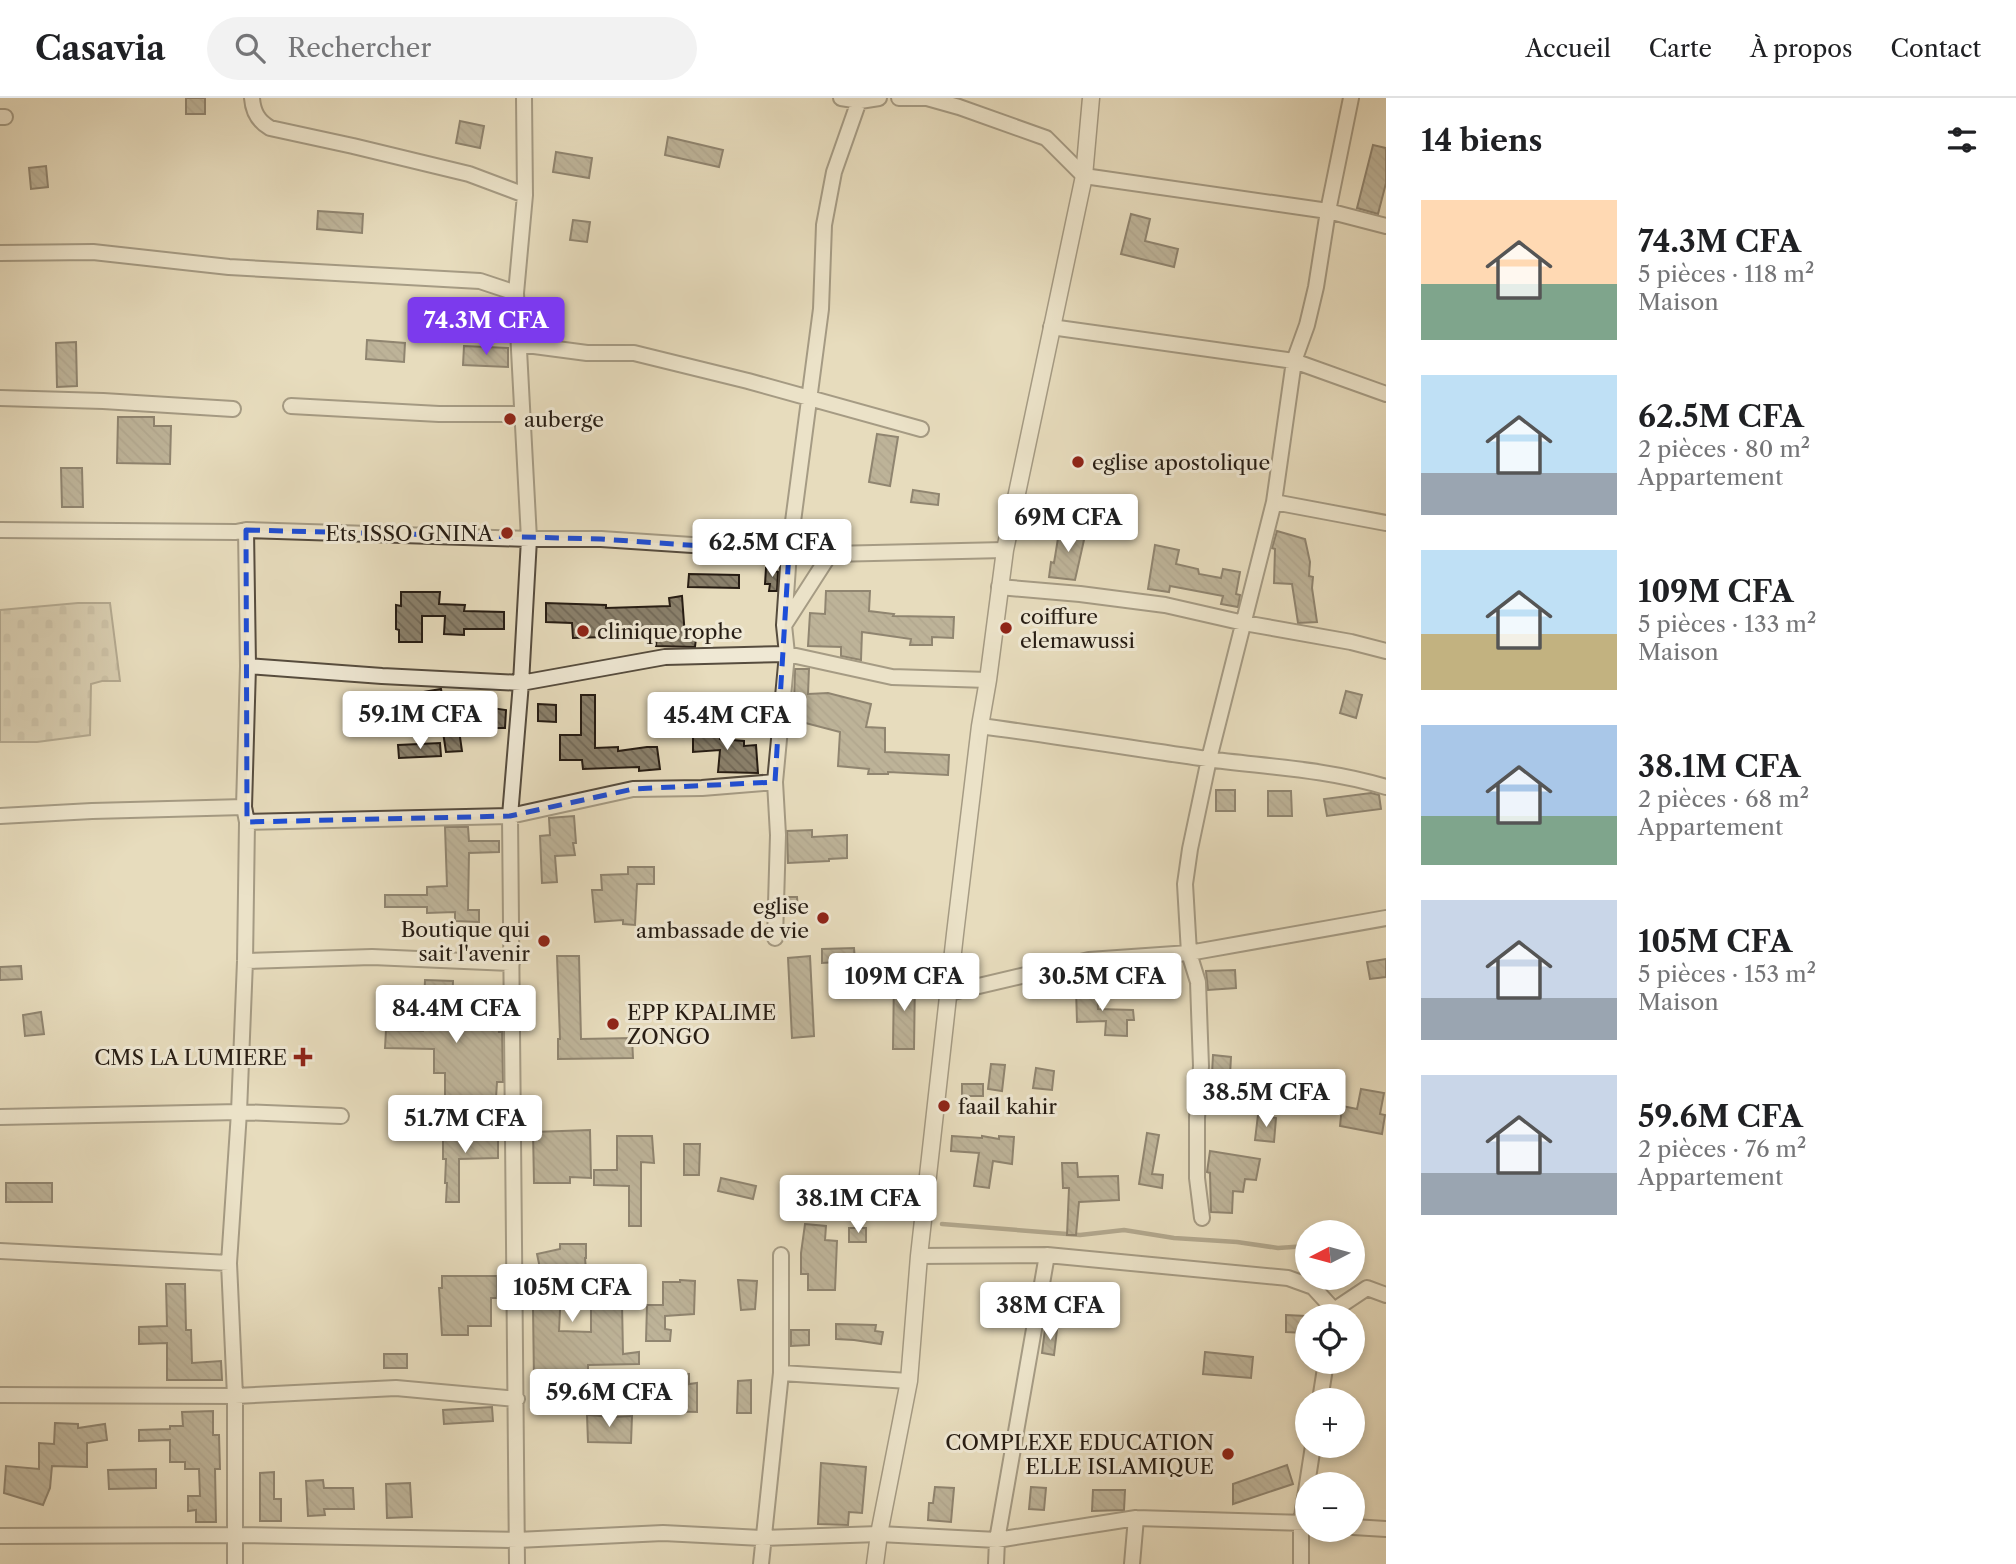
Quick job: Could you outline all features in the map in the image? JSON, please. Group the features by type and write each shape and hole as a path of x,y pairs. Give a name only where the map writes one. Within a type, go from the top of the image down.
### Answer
{"street":[{"path":"252,98 256,116 270,128 469,174 525,195"},
{"path":"517,1564 510,816 529,539 516,293 525,195 524,98"},
{"path":"841,98 879,98"},
{"path":"899,98 927,98 1046,138 1084,176 1328,211 1386,226"},
{"path":"875,1564 878,1534 909,1381 919,1256 949,993 980,726 1004,550 1084,176 1091,98"},
{"path":"1202,1218 1197,1178 1197,1118 1201,1066 1198,982 1189,953 1185,884 1194,823 1274,502 1294,361 1307,325 1316,287 1351,98"},
{"path":"775,939 778,835 775,782 787,654 784,625 789,552 821,309 824,225 834,172 860,99"},
{"path":"0,253 93,252 229,267 480,281 516,293"},
{"path":"1051,327 1294,361 1386,394"},
{"path":"519,344 587,353 634,353 809,397 921,429"},
{"path":"0,398 233,409"},
{"path":"291,406 439,414 521,414"},
{"path":"1274,502 1386,523"},
{"path":"0,530 246,530 601,539 830,554 1004,550"},
{"path":"235,1564 235,1396 229,1263 245,961 247,822 244,807 248,666 246,530"},
{"path":"784,625 830,554"},
{"path":"999,587 1165,605 1386,651"},
{"path":"248,666 521,683 665,657 787,654 892,677 988,680"},
{"path":"980,726 1209,759 1304,769 1356,778 1386,787"},
{"path":"247,822 510,816 633,789 702,788 775,782"},
{"path":"0,816 244,807"},
{"path":"949,993 1089,960 1189,953 1386,918"},
{"path":"245,961 372,957 512,963"},
{"path":"0,1117 239,1112 341,1116"},
{"path":"0,1251 229,1263"},
{"path":"761,1564 781,1373 781,1255"},
{"path":"919,1256 1046,1255 1288,1278 1313,1287 1326,1304"},
{"path":"996,1564 997,1540 1046,1255"},
{"path":"1345,1304 1367,1288 1386,1295"},
{"path":"781,1373 909,1381"},
{"path":"0,1395 235,1396 396,1388 517,1399"},
{"path":"1132,1564 1136,1518"},
{"path":"0,1536 235,1535 517,1540 663,1533 762,1538 878,1534 997,1540 1136,1518 1295,1523"},
{"path":"1365,1528 1386,1529"},
{"path":"1301,1564 1303,1542"}],"highlighted area":[{"path":"246,530 601,539 789,552 775,782 633,789 510,816 247,822"}],"green space":[{"path":"110,603 120,681 91,684 90,735 37,742 0,742 0,610"}],"building":[{"path":"186,98 205,98 205,114 186,114"},
{"path":"460,121 484,126 480,148 456,143"},
{"path":"668,137 723,150 719,167 665,155"},
{"path":"1373,145 1386,148 1386,183 1378,214 1357,208"},
{"path":"556,152 592,158 589,178 553,172"},
{"path":"46,166 48,187 31,189 29,168"},
{"path":"318,211 363,214 362,233 317,229"},
{"path":"1131,214 1150,219 1145,241 1178,249 1174,267 1121,254"},
{"path":"573,220 590,222 587,242 570,240"},
{"path":"367,340 405,343 404,362 366,359"},
{"path":"76,342 77,386 57,387 56,343"},
{"path":"464,346 508,348 508,367 463,365"},
{"path":"118,417 154,417 154,426 171,426 170,464 117,463"},
{"path":"877,434 898,437 890,486 869,482"},
{"path":"61,468 82,468 83,507 62,507"},
{"path":"913,490 939,494 938,505 911,502"},
{"path":"1060,526 1086,531 1075,580 1049,577"},
{"path":"1277,531 1305,539 1310,562 1309,576 1313,577 1317,622 1298,623 1292,584 1274,583 1275,549 1272,548"},
{"path":"1155,545 1179,550 1176,564 1198,569 1199,574 1221,578 1223,569 1240,572 1236,594 1240,595 1238,607 1221,604 1223,596 1170,586 1169,592 1148,589"},
{"path":"766,568 778,572 777,591 769,591 770,584 765,584"},
{"path":"689,574 739,575 739,588 688,587"},
{"path":"826,591 870,591 869,611 894,614 893,616 954,617 953,638 932,637 932,645 910,645 911,639 862,632 861,660 841,656 841,647 808,646 810,613 825,614"},
{"path":"401,592 440,592 439,604 465,605 464,611 504,612 504,629 464,629 464,635 444,634 445,616 422,616 422,642 399,642 396,605 401,606"},
{"path":"682,596 685,637 696,638 695,647 656,646 657,635 672,636 672,628 606,630 606,637 573,638 572,623 546,622 546,603 606,605 606,608 670,606 669,598"},
{"path":"795,669 809,669 808,694 828,693 871,704 866,727 885,728 885,752 949,755 948,775 888,772 868,774 869,769 838,766 840,732 794,720 798,705 794,705"},
{"path":"441,689 443,701 425,704 423,692"},
{"path":"1346,691 1362,695 1356,718 1340,713"},
{"path":"653,694 686,696 685,709 653,707"},
{"path":"581,695 595,695 595,748 618,747 618,751 657,747 660,769 583,769 582,760 560,760 560,735 581,735"},
{"path":"538,704 556,705 556,722 538,721"},
{"path":"491,708 506,710 505,728 490,728"},
{"path":"693,729 721,730 720,739 744,741 744,746 756,745 758,773 718,772 720,750 693,752"},
{"path":"459,730 462,751 446,752 443,732"},
{"path":"440,743 441,756 399,758 398,745"},
{"path":"1216,790 1235,790 1235,811 1216,811"},
{"path":"1268,791 1291,791 1292,816 1268,816"},
{"path":"1371,793 1379,795 1381,809 1327,816 1324,799"},
{"path":"574,816 575,855 555,856 557,882 542,883 540,836 550,835 549,818"},
{"path":"445,827 468,827 469,841 499,841 499,852 469,853 468,910 479,910 479,922 455,921 455,912 427,913 427,907 385,907 385,895 427,895 427,887 447,886"},
{"path":"812,830 812,837 847,835 847,858 788,863 787,831"},
{"path":"628,867 654,867 654,884 637,884 635,925 623,924 623,920 595,922 592,890 602,890 601,875 628,874"},
{"path":"786,897 797,897 798,911 785,911"},
{"path":"854,948 855,961 822,963 822,949"},
{"path":"557,956 579,956 581,1039 632,1038 633,1058 558,1059 560,1039"},
{"path":"810,956 814,1036 792,1038 788,958"},
{"path":"1386,959 1386,977 1370,979 1367,962"},
{"path":"21,966 22,979 0,980 0,967"},
{"path":"1235,970 1236,988 1208,990 1206,971"},
{"path":"894,976 915,977 914,1049 893,1049"},
{"path":"425,980 453,981 452,1018 500,1019 503,1082 497,1082 496,1098 445,1099 445,1073 434,1073 434,1049 385,1048 386,1030 423,1031"},
{"path":"1097,988 1098,1009 1133,1010 1134,1020 1127,1020 1127,1036 1105,1035 1106,1021 1077,1022 1076,989"},
{"path":"41,1012 44,1034 25,1036 23,1015"},
{"path":"1213,1055 1231,1057 1230,1075 1212,1074"},
{"path":"991,1064 1005,1065 1002,1091 988,1089"},
{"path":"1036,1068 1054,1071 1052,1090 1033,1088"},
{"path":"962,1084 983,1084 983,1096 962,1096"},
{"path":"1361,1089 1384,1093 1380,1114 1385,1115 1382,1134 1340,1126 1342,1106 1357,1109"},
{"path":"1258,1115 1276,1118 1274,1142 1255,1140"},
{"path":"590,1130 591,1178 570,1177 570,1183 534,1183 533,1132"},
{"path":"498,1132 498,1158 459,1159 459,1202 446,1202 443,1133"},
{"path":"1147,1133 1159,1135 1152,1174 1163,1175 1162,1188 1139,1184"},
{"path":"617,1136 652,1136 654,1163 641,1162 641,1226 629,1226 629,1186 594,1185 594,1170 617,1170"},
{"path":"952,1136 999,1139 999,1136 1014,1137 1012,1164 993,1161 989,1188 974,1186 979,1153 951,1151"},
{"path":"684,1144 700,1144 699,1175 684,1175"},
{"path":"1210,1151 1260,1159 1256,1180 1245,1179 1243,1192 1233,1191 1232,1213 1211,1212 1210,1173 1207,1172"},
{"path":"1062,1163 1077,1163 1078,1177 1118,1176 1119,1200 1079,1202 1076,1235 1067,1235 1069,1188 1063,1188"},
{"path":"721,1178 756,1186 753,1199 718,1191"},
{"path":"6,1183 52,1183 52,1202 6,1202"},
{"path":"805,1224 826,1226 825,1240 837,1241 835,1290 808,1290 808,1274 801,1274"},
{"path":"849,1228 866,1228 866,1242 849,1242"},
{"path":"560,1244 586,1244 586,1270 571,1272 573,1288 561,1290 559,1331 591,1332 591,1309 607,1309 607,1303 622,1303 623,1354 639,1352 639,1364 588,1365 588,1382 534,1381 533,1279 542,1278 537,1254 560,1249"},
{"path":"442,1276 497,1276 497,1298 491,1298 491,1326 468,1326 468,1335 442,1335 439,1288 442,1288"},
{"path":"738,1280 757,1281 755,1309 741,1310"},
{"path":"695,1281 694,1314 665,1316 665,1329 671,1330 670,1341 646,1341 647,1305 663,1305 663,1282"},
{"path":"166,1284 185,1284 186,1330 191,1330 192,1363 221,1361 222,1380 167,1380 167,1343 139,1344 139,1327 167,1326"},
{"path":"1052,1285 1079,1288 1077,1300 1050,1296"},
{"path":"1286,1315 1295,1315 1295,1332 1286,1332"},
{"path":"836,1324 876,1325 875,1331 883,1332 881,1344 836,1339"},
{"path":"1045,1329 1057,1330 1054,1355 1042,1353"},
{"path":"791,1330 809,1330 809,1345 791,1346"},
{"path":"1205,1352 1253,1357 1251,1378 1203,1374"},
{"path":"384,1354 407,1354 407,1368 384,1368"},
{"path":"663,1373 689,1374 689,1384 697,1383 697,1412 662,1411"},
{"path":"751,1380 751,1413 737,1413 738,1381"},
{"path":"492,1407 493,1421 444,1424 443,1410"},
{"path":"213,1411 213,1435 219,1435 220,1469 215,1469 216,1522 196,1522 196,1510 188,1511 188,1496 200,1496 199,1469 185,1469 185,1462 170,1462 170,1440 139,1441 139,1430 183,1426 182,1412"},
{"path":"587,1415 632,1416 631,1443 588,1442"},
{"path":"55,1423 78,1424 78,1428 105,1424 107,1440 87,1443 87,1467 52,1466 50,1488 43,1505 4,1493 6,1466 39,1469 39,1443 54,1444"},
{"path":"821,1463 866,1467 862,1513 849,1512 848,1525 818,1524"},
{"path":"1287,1465 1293,1484 1233,1504 1233,1484"},
{"path":"156,1469 156,1488 109,1489 108,1470"},
{"path":"274,1472 274,1499 281,1499 281,1521 260,1521 260,1473"},
{"path":"323,1480 324,1488 353,1488 354,1509 324,1509 325,1515 308,1516 306,1481"},
{"path":"410,1483 412,1517 387,1518 386,1484"},
{"path":"935,1487 954,1488 951,1522 928,1520 929,1503 933,1503"},
{"path":"1031,1487 1046,1488 1044,1510 1029,1509"},
{"path":"1093,1490 1125,1490 1124,1510 1092,1511"}],"waterway":[{"path":"942,1224 1080,1235 1124,1230 1174,1238 1278,1248 1295,1247"}],"place":[{"name":"auberge","path":"510,419"},
{"name":"eglise apostolique","path":"1078,462"},
{"name":"Ets ISSO GNINA","path":"507,533"},
{"name":"coiffure elemawussi","path":"1006,628"},
{"name":"clinique rophe","path":"583,631"},
{"name":"eglise ambassade de vie","path":"823,918"},
{"name":"Boutique qui sait l'avenir","path":"544,941"},
{"name":"EPP KPALIME ZONGO","path":"613,1024"},
{"name":"CMS LA LUMIERE","path":"303,1057"},
{"name":"faail kahir","path":"944,1106"},
{"name":"COMPLEXE EDUCATION ELLE ISLAMIQUE","path":"1228,1454"}]}
